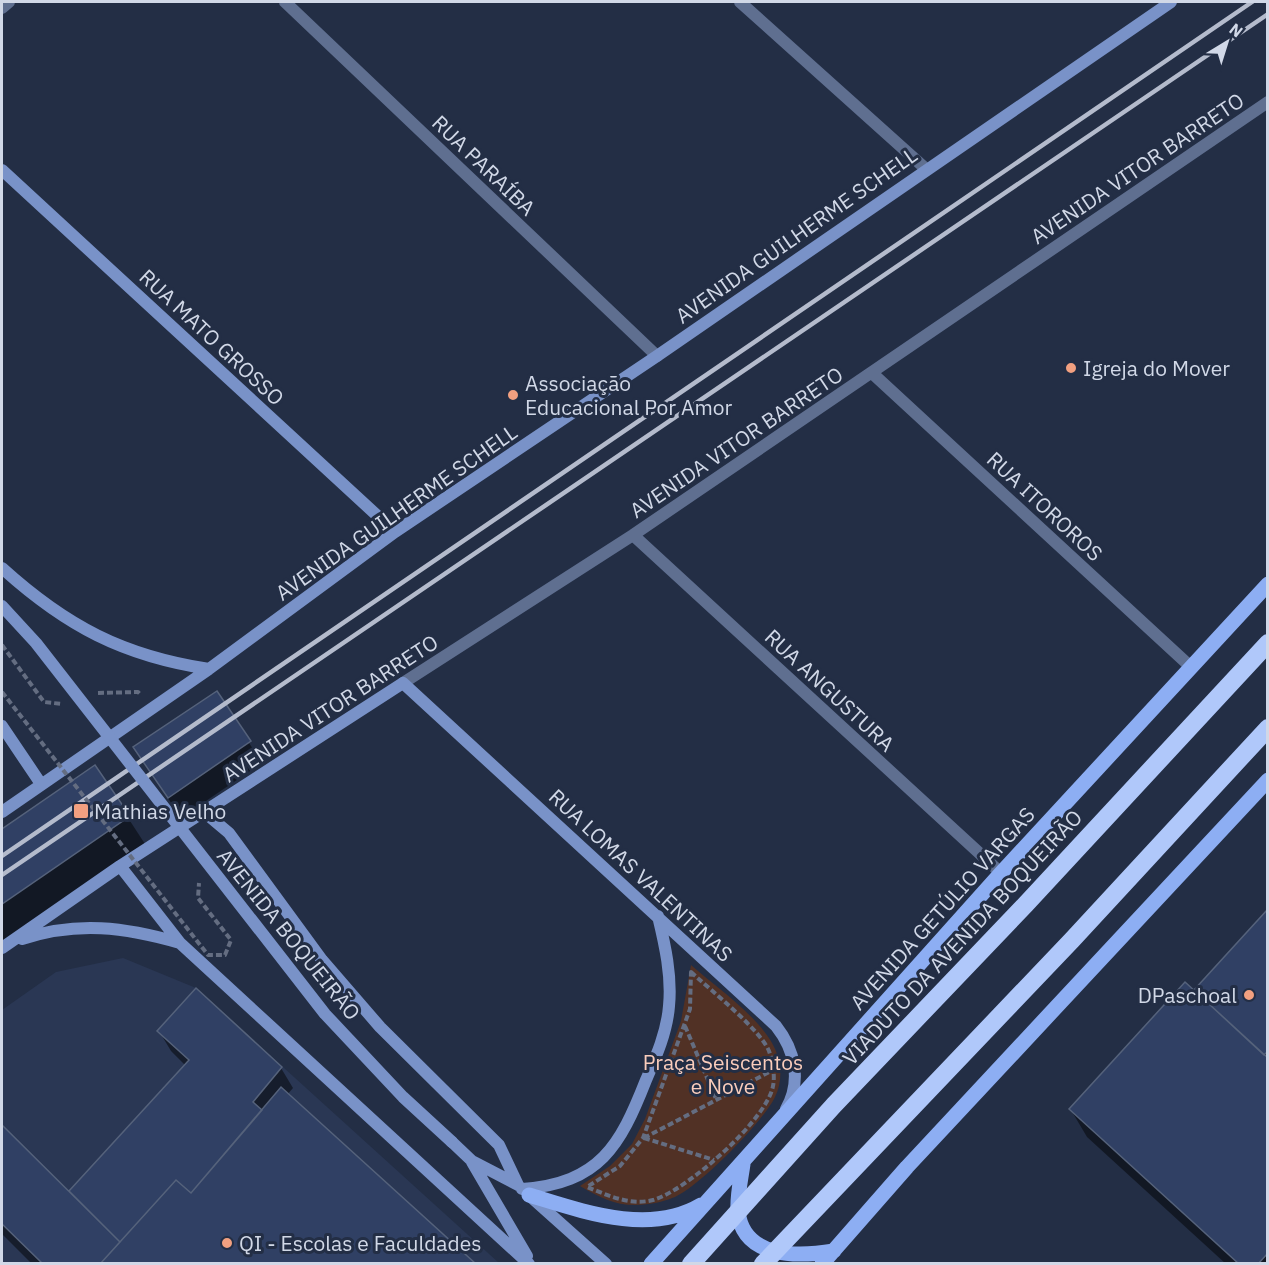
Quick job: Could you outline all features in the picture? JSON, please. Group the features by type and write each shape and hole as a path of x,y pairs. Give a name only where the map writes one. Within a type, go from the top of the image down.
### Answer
{"highway":[{"name":"VIADUTO DA AVENIDA BOQUEIRÃO","path":"691,1263 834,1105 1026,904 1268,644"},
{"path":"763,1263 1072,940 1268,728"}],"main road":[{"name":"AVENIDA GUILHERME SCHELL","path":"2,812 209,669 395,532 657,356 1171,2"},
{"name":"RUA MATO GROSSO","path":"2,170 395,532"},
{"path":"2,568 24,588 79,628 164,662 209,669"},
{"name":"AVENIDA GETÚLIO VARGAS","path":"651,1263 743,1164 1000,873 1268,584"},
{"name":"AVENIDA BOQUEIRÃO","path":"2,606 43,652 325,1014 402,1097 472,1161 523,1190 606,1263"},
{"name":"AVENIDA VITOR BARRETO","path":"120,867 403,683"},
{"name":"RUA LOMAS VALENTINAS","path":"403,683 776,1026 794,1057 795,1084 790,1101 780,1120"},
{"path":"2,726 41,784"},
{"path":"743,1164 738,1214 748,1235 758,1245 781,1254 827,1259 913,1160 1268,780"},
{"path":"219,803 229,833"},
{"path":"204,812 229,833 287,915 351,993 419,1067 499,1145 523,1190 585,1212 634,1219 690,1212 709,1200"},
{"path":"6,946 120,867 180,943 530,1263"},
{"path":"523,1190 555,1184 583,1174 615,1146 628,1124 660,1045 669,1007 667,957 658,916"},
{"path":"6,946 58,929 94,926 131,930 180,943"},
{"name":"AVENIDA BOQUEIRÃO","path":"472,1161 530,1263"}],"street":[{"path":"2,8 9,2"},
{"name":"RUA PARAÍBA","path":"285,2 657,356"},
{"path":"740,2 926,169"},
{"name":"AVENIDA VITOR BARRETO","path":"403,683 633,535 1268,102"},
{"name":"RUA ITOROROS","path":"872,373 1192,668"},
{"name":"RUA ANGUSTURA","path":"633,535 1000,873"}],"path":[{"path":"2,645 44,702 59,705 70,702"},
{"path":"2,692 208,955 225,955 231,940 198,898 198,883"},
{"path":"92,695 103,692 138,692 156,706"},
{"path":"691,972 760,1036 770,1052 773,1086 765,1104 715,1160 671,1192 651,1200 615,1198 586,1187 620,1166 644,1138 685,1026 690,1008 691,972"},
{"path":"685,1026 716,1099"},
{"path":"644,1138 773,1070"},
{"path":"644,1138 715,1160"}],"shaded area":[{"path":"123,958 196,988 499,1263 2,1263 2,1010 56,972"}],"green space":[{"name":"Praça Seiscentos e Nove","path":"691,965 741,1007 773,1044 780,1067 779,1088 768,1108 745,1137 686,1191 652,1204 629,1205 613,1202 580,1186 610,1166 632,1144 645,1119 681,1021"}],"building":[{"path":"217,691 251,741 168,798 133,747"},
{"path":"95,765 130,816 2,904 2,829"},
{"path":"1268,909 1268,1051 1264,1055 1194,990"},
{"path":"1185,982 1268,1058 1268,1253 1258,1264 1239,1264 1069,1109"},
{"path":"196,988 282,1067 253,1102 262,1110 191,1193 176,1180 120,1242 69,1191 189,1060 157,1031"},
{"path":"281,1087 476,1264 100,1264 176,1180 191,1193"},
{"path":"2,1125 120,1242 100,1264 43,1264 2,1224"}],"railway":[{"path":"2,856 1252,2"},
{"path":"2,875 1268,14"}],"place":[{"name":"Igreja do Mover","path":"1071,368"},
{"name":"Associação Educacional Por Amor","path":"513,395"},
{"name":"Mathias Velho","path":"81,811"},
{"name":"DPaschoal","path":"1249,995"},
{"name":"QI - Escolas e Faculdades","path":"227,1243"}]}
